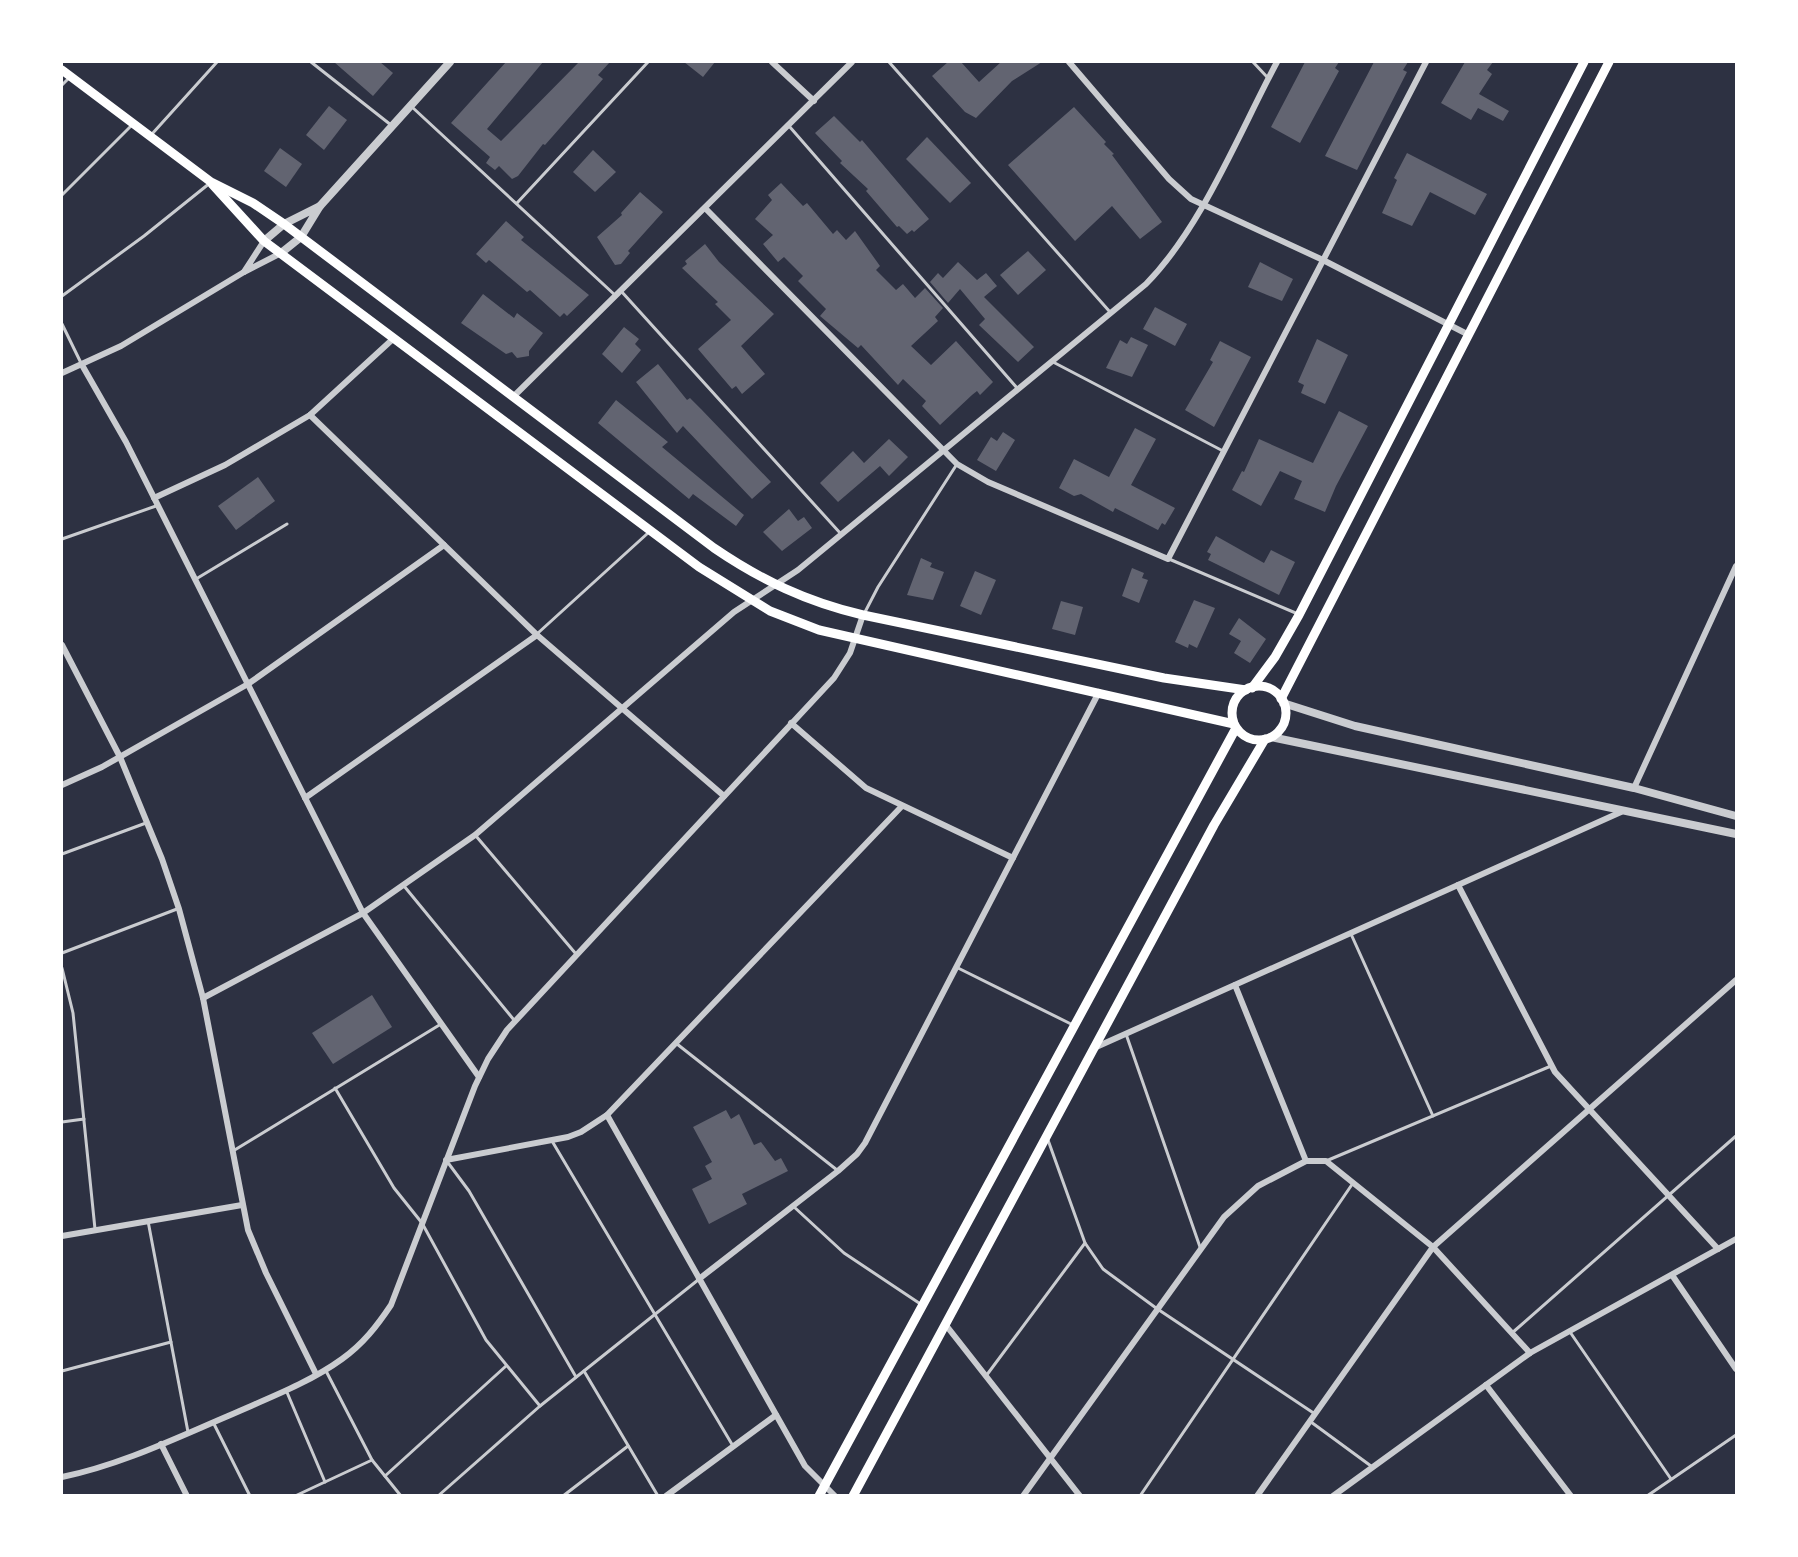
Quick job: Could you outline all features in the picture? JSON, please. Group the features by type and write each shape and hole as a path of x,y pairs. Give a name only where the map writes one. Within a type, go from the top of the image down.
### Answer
{"main road":[{"path":"821,1491 1235,726 1232,707 1236,699 1249,689 1275,657 1299,615 1584,62"},
{"path":"855,1494 1214,825 1268,738 1281,728 1285,719 1282,701 1610,62"},
{"path":"62,70 211,182 254,203 284,224 714,548 776,586 818,603 863,615 1164,678 1249,689 1267,688 1282,701"},
{"path":"211,182 246,224 264,241 650,531 699,567 750,600 792,620 855,639 1099,692 1235,726 1248,738 1268,738"}],"street":[{"path":"62,373 121,346 244,272 281,253 301,237 320,206 450,62"},
{"path":"772,62 814,101"},
{"path":"513,397 852,62"},
{"path":"1070,62 1169,179 1202,206 1323,261 1469,334"},
{"path":"203,998 363,913 475,835 624,709 719,624 750,600 776,586 1112,314 1165,265 1202,206 1277,62"},
{"path":"705,208 957,465 988,482 1168,559 1426,62"},
{"path":"244,272 264,241 284,224 320,206"},
{"path":"154,498 225,465 310,415 394,338"},
{"path":"82,365 154,498 363,913 479,1077"},
{"path":"310,415 537,635 724,796"},
{"path":"62,785 120,757 248,684 444,545"},
{"path":"1634,788 1737,566"},
{"path":"62,1477 111,1464 189,1433 316,1374 361,1344 391,1305 446,1160 488,1059 515,1022 576,954 843,666 863,615"},
{"path":"306,798 537,635"},
{"path":"62,645 120,757 148,823 179,909 203,998 242,1205 256,1252 316,1374"},
{"path":"699,1279 838,1171 857,1154 865,1143 1099,692"},
{"path":"1282,701 1355,726 1634,788 1737,816"},
{"path":"791,723 866,788 1013,858"},
{"path":"1268,738 1737,834"},
{"path":"446,1160 552,1142 581,1132 606,1115 902,806"},
{"path":"1094,1048 1621,812"},
{"path":"1458,885 1551,1066 1718,1249"},
{"path":"1257,1496 1434,1247 1737,980"},
{"path":"1235,985 1306,1161"},
{"path":"606,1115 821,1491 835,1496"},
{"path":"1023,1496 1156,1308 1224,1217 1258,1186 1306,1161 1326,1161 1434,1247 1530,1353"},
{"path":"62,1236 242,1205"},
{"path":"1333,1496 1530,1353 1737,1239"},
{"path":"1671,1275 1737,1369"},
{"path":"945,1324 1080,1496"},
{"path":"1486,1385 1571,1496"},
{"path":"666,1496 776,1415"},
{"path":"161,1444 187,1496"}],"lane":[{"path":"150,136 217,62"},
{"path":"311,62 392,126"},
{"path":"516,203 648,62"},
{"path":"889,62 1112,314"},
{"path":"1253,62 1268,78"},
{"path":"62,85 70,76"},
{"path":"410,105 516,203 619,293 841,534"},
{"path":"62,195 134,124"},
{"path":"789,126 1018,390"},
{"path":"62,296 144,236 211,182"},
{"path":"62,324 82,365"},
{"path":"1052,362 1224,451"},
{"path":"863,615 878,587 957,465"},
{"path":"62,539 158,506"},
{"path":"195,579 287,524"},
{"path":"537,635 650,531"},
{"path":"1168,559 1299,615"},
{"path":"62,854 148,823"},
{"path":"475,835 576,954"},
{"path":"403,885 515,1022"},
{"path":"62,953 179,909"},
{"path":"1351,933 1433,1116"},
{"path":"956,967 1073,1025"},
{"path":"62,968 73,1013 95,1230"},
{"path":"232,1151 441,1024"},
{"path":"1126,1034 1200,1247"},
{"path":"676,1043 838,1171"},
{"path":"1326,1161 1551,1066"},
{"path":"335,1088 394,1188 422,1223 477,1325 506,1366 540,1406"},
{"path":"62,1122 84,1119"},
{"path":"1047,1136 1085,1243 1103,1269 1156,1308 1315,1414"},
{"path":"1512,1333 1737,1136"},
{"path":"552,1142 733,1446"},
{"path":"446,1160 469,1191 576,1377"},
{"path":"1140,1496 1353,1183"},
{"path":"793,1206 844,1253 922,1305"},
{"path":"148,1221 189,1433"},
{"path":"986,1376 1085,1243"},
{"path":"438,1496 540,1406 699,1279"},
{"path":"1569,1332 1671,1479"},
{"path":"62,1371 171,1342"},
{"path":"385,1476 506,1366"},
{"path":"325,1369 372,1460 401,1496"},
{"path":"584,1371 658,1496"},
{"path":"286,1389 325,1482"},
{"path":"1310,1421 1373,1467"},
{"path":"213,1422 250,1496"},
{"path":"1647,1496 1737,1435"},
{"path":"563,1496 628,1446"},
{"path":"296,1496 372,1460"}],"building":[{"path":"334,62 380,62 393,73 373,96"},
{"path":"506,62 543,62 487,129 501,141 579,62 610,62 598,75 603,79 545,145 543,144 518,176 512,179 499,166 495,170 486,163 490,157 451,123"},
{"path":"684,62 715,62 703,77"},
{"path":"948,62 961,62 979,82 1001,62 1042,62 1012,81 976,118 965,112 932,76"},
{"path":"1305,62 1339,62 1335,68 1339,71 1300,143 1271,127"},
{"path":"1374,62 1408,62 1403,70 1407,72 1357,170 1325,156"},
{"path":"1465,62 1493,62 1487,70 1492,74 1479,94 1509,111 1503,121 1478,108 1471,120 1441,103"},
{"path":"329,106 347,120 324,150 306,135"},
{"path":"1074,107 1106,142 1104,144 1114,154 1112,155 1162,222 1140,239 1112,206 1075,241 1008,165"},
{"path":"834,116 860,142 862,140 929,219 914,232 912,230 907,234 899,226 897,227 866,191 868,189 840,163 842,161 815,133"},
{"path":"927,137 971,183 950,203 906,159"},
{"path":"280,148 302,164 286,187 264,171"},
{"path":"593,150 616,172 595,192 573,172"},
{"path":"1407,153 1487,194 1475,215 1430,192 1412,226 1382,213 1397,180 1394,178"},
{"path":"781,183 803,206 807,203 833,234 837,230 846,240 855,231 880,266 876,270 896,290 903,284 915,298 925,288 943,308 935,317 938,321 911,346 931,365 956,341 993,382 980,395 977,391 940,425 922,406 926,401 903,379 898,385 861,345 858,348 820,316 826,309 798,281 803,276 784,257 778,262 763,244 773,235 755,219 772,200 768,195"},
{"path":"640,192 663,212 628,251 630,253 621,264 615,265 597,237 622,215 621,213"},
{"path":"506,221 524,237 521,240 589,295 567,316 564,313 560,317 530,290 527,292 489,260 486,263 476,254"},
{"path":"705,244 719,262 774,314 741,346 765,374 742,394 736,386 732,389 698,349 731,320 715,304 718,302 682,268 687,264 685,261"},
{"path":"1028,251 1046,270 1018,295 1000,275"},
{"path":"958,262 977,280 986,273 997,286 984,297 1034,347 1018,362 979,325 985,319 960,289 948,303 930,282 938,273 943,278"},
{"path":"1260,262 1293,279 1282,301 1248,287"},
{"path":"483,294 514,318 517,313 543,333 529,351 529,356 517,358 512,352 506,354 461,323"},
{"path":"1155,307 1187,324 1175,346 1143,329"},
{"path":"624,327 639,339 635,344 641,350 622,373 602,354"},
{"path":"1131,337 1148,345 1132,377 1106,368 1120,340 1127,344"},
{"path":"1317,339 1348,355 1325,404 1301,393 1304,385 1298,382"},
{"path":"1220,341 1251,357 1214,427 1185,410 1213,362 1210,360"},
{"path":"658,364 687,400 690,398 771,482 752,499 683,426 677,433 636,382"},
{"path":"616,400 668,442 662,447 744,515 736,526 693,494 689,499 598,423"},
{"path":"1339,411 1368,426 1325,512 1294,499 1302,481 1280,471 1261,506 1232,490 1242,471 1244,472 1259,439 1313,463"},
{"path":"1135,428 1156,439 1131,485 1175,508 1165,525 1162,523 1158,530 1115,508 1113,512 1081,494 1074,496 1059,488 1074,459 1109,477"},
{"path":"1003,432 1015,440 996,471 977,460 991,437 997,441"},
{"path":"889,439 908,457 889,476 880,466 838,502 820,483 853,451 864,463"},
{"path":"258,477 275,501 236,530 218,506"},
{"path":"789,509 798,521 804,517 812,528 782,551 763,532"},
{"path":"1216,536 1264,563 1271,550 1295,562 1279,595 1208,560 1211,554 1207,552"},
{"path":"921,558 932,563 930,567 944,572 933,600 907,595"},
{"path":"1132,568 1144,573 1142,578 1148,580 1139,603 1122,596"},
{"path":"975,571 996,580 981,615 960,606"},
{"path":"1194,600 1215,608 1197,648 1189,644 1188,648 1175,642"},
{"path":"1061,601 1083,607 1075,635 1052,629"},
{"path":"1239,618 1266,639 1250,663 1234,653 1241,641 1229,634"},
{"path":"372,995 392,1027 333,1064 312,1033"},
{"path":"726,1110 731,1119 739,1114 754,1145 761,1142 775,1161 781,1158 788,1171 742,1194 747,1204 709,1224 692,1189 712,1179 705,1166 712,1162 693,1127"}]}
